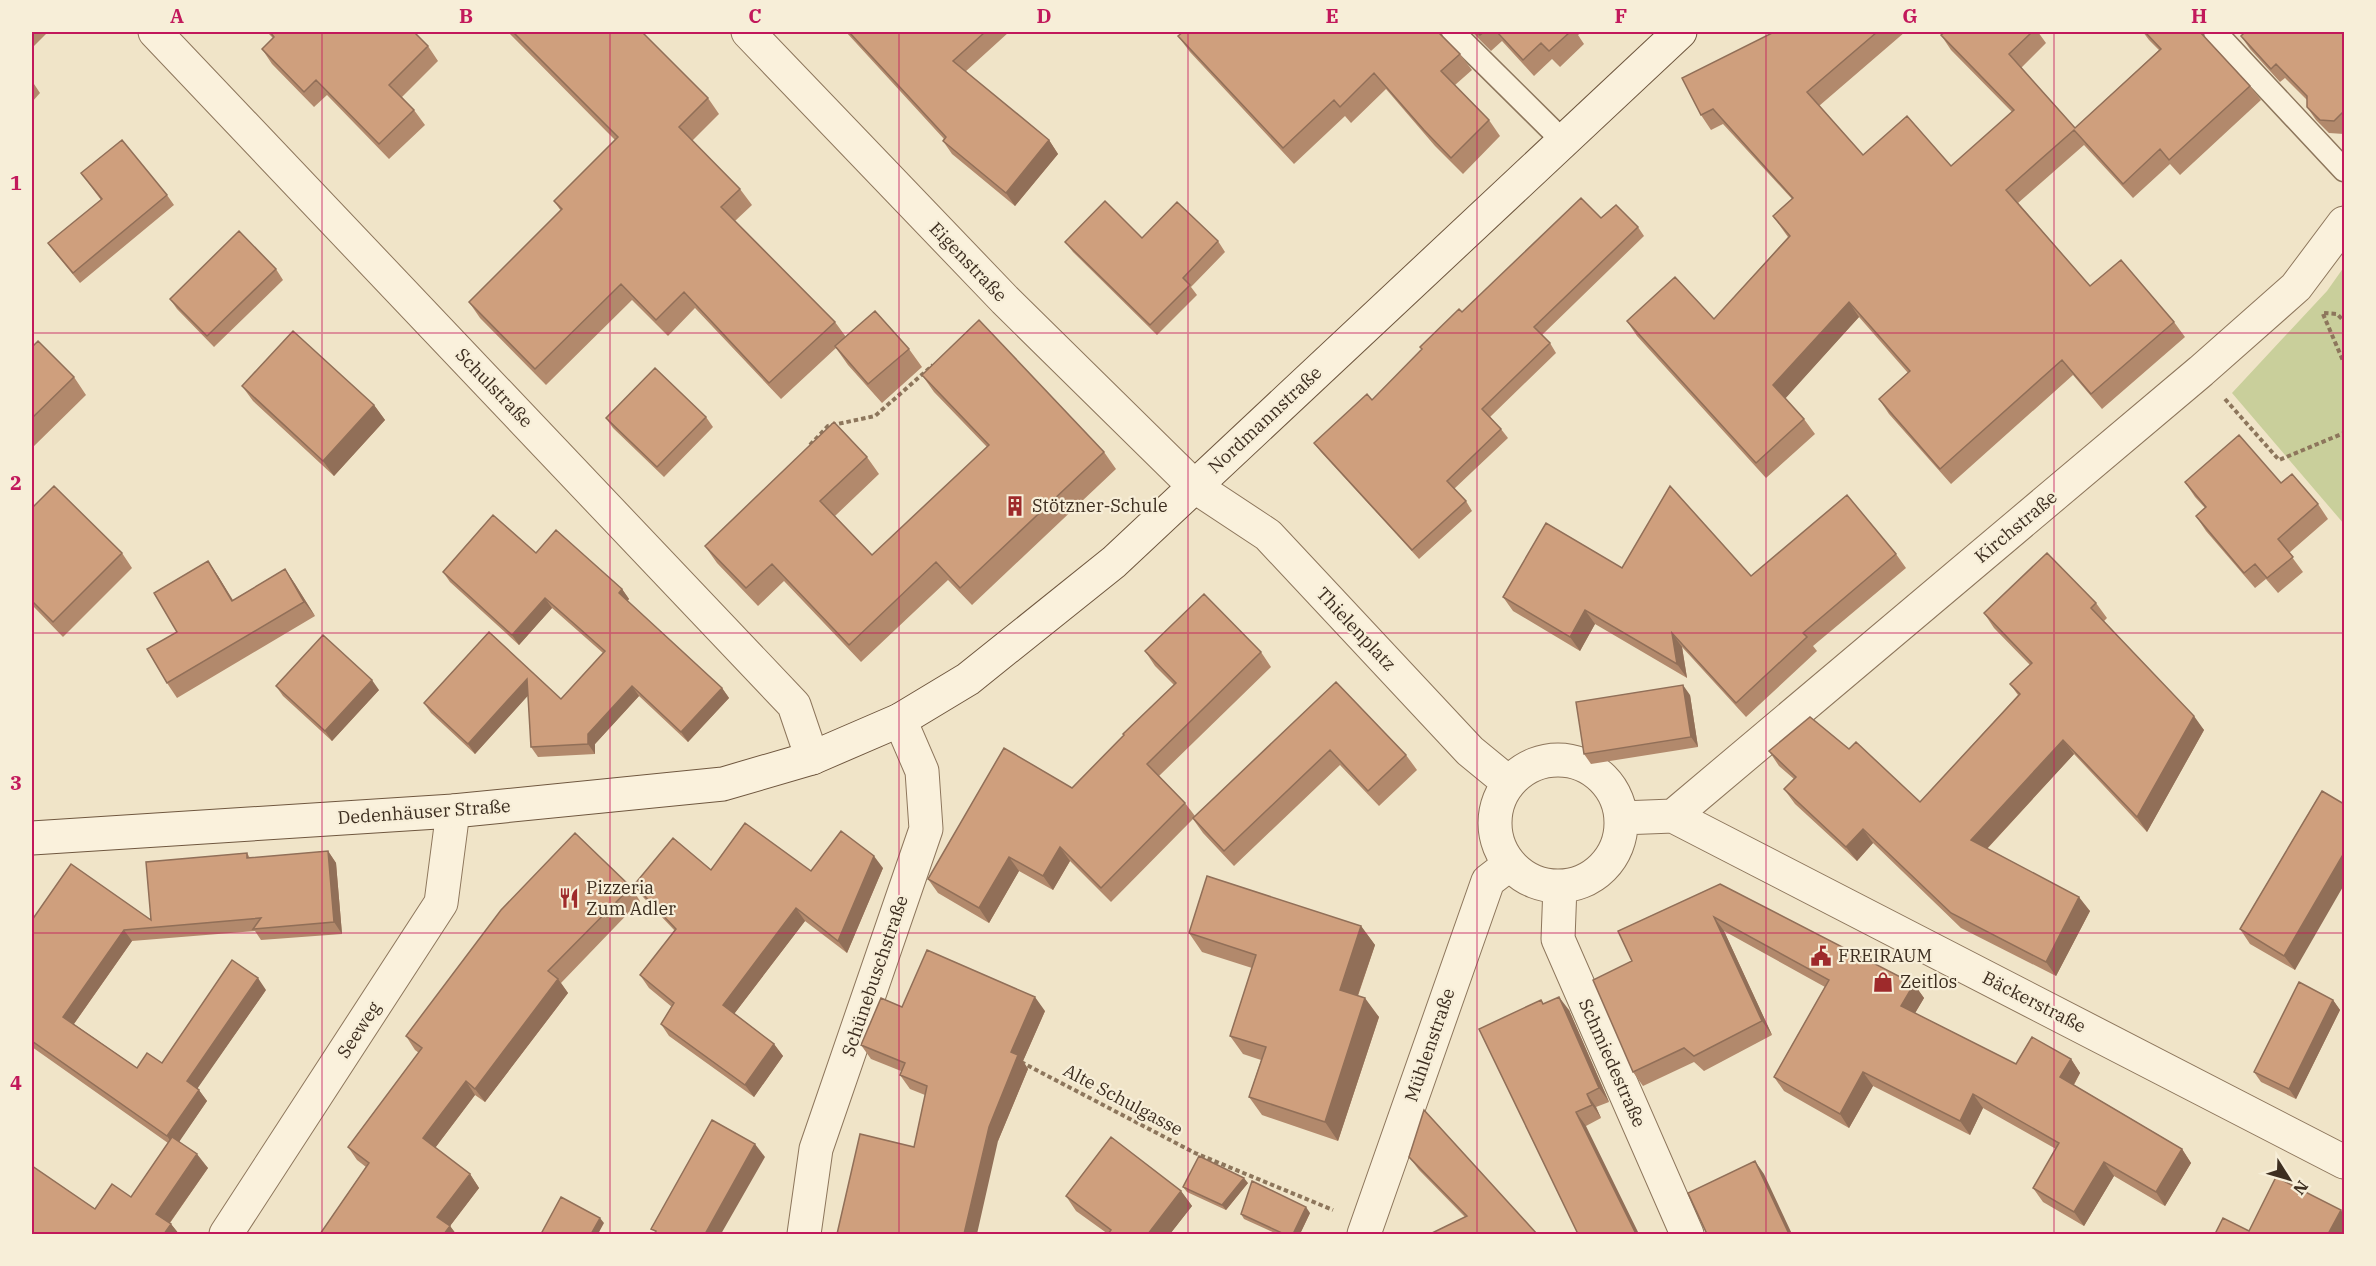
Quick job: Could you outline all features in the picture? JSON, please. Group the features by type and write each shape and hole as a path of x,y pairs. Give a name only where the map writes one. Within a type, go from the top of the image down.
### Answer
{"street":[{"name":"Schulstraße","path":"154,32 795,705 812,758"},
{"name":"Eigenstraße","path":"748,32 959,254 1194,486"},
{"name":"Nordmannstraße","path":"812,758 900,720 968,679 1114,562 1680,32"},
{"name":"Kirchstraße","path":"1673,816 2201,371 2296,287 2344,223"},
{"name":"Thielenplatz","path":"1194,486 1268,535 1470,751 1509,783"},
{"name":"Schünebuschstraße","path":"804,1234 816,1149 926,830 922,771 900,720"},
{"name":"Dedenhäuser Straße","path":"32,837 453,811 723,784 812,758"},
{"path":"1566,760 1587,767 1604,780 1616,797 1621,818 1620,835 1615,851 1605,865 1592,876 1577,883 1560,886 1542,884 1524,876 1510,864 1500,849 1495,815 1500,798 1509,783 1525,769 1545,761 1566,760"},
{"name":"Seeweg","path":"226,1234 441,903 453,811"},
{"name":"Bäckerstraße","path":"1621,818 1673,816 2344,1162"},
{"name":"Mühlenstraße","path":"1365,1229 1488,880 1510,864"},
{"name":"Schmiedestraße","path":"1560,886 1558,939 1687,1234"}],"lane":[{"path":"1452,32 1563,141"},
{"path":"2215,32 2344,170"}],"path":[{"path":"2344,312 2337,314 2322,312 2344,363"},
{"path":"2337,314 2344,321"},
{"path":"803,452 828,426 875,416 936,362"},
{"path":"2201,371 2279,460 2344,433"},
{"name":"Alte Schulgasse","path":"1015,1059 1195,1154 1365,1229"}],"green space":[{"path":"2344,267 2344,524 2232,393 2327,291"}],"building":[{"path":"270,32 414,32 428,46 389,85 414,110 379,144 316,80 304,92 262,49 274,37"},
{"path":"513,32 642,32 708,98 679,127 740,189 721,207 835,322 769,383 684,292 656,320 621,284 535,369 469,302 562,209 554,201 618,137"},
{"path":"849,32 985,32 953,61 1049,140 1006,193 943,141 946,137"},
{"path":"1183,32 1438,32 1460,54 1441,71 1489,120 1451,158 1374,73 1340,107 1334,100 1283,148 1178,36"},
{"path":"1497,32 1570,32 1549,51 1541,43 1523,60"},
{"path":"1774,32 1877,32 1807,92 1863,155 1907,116 1951,166 2014,110 1941,35 1945,32 2032,32 2009,54 2075,128 2161,49 2145,32 2200,32 2250,86 2169,160 2160,149 2123,184 2074,130 2006,190 2090,286 2121,260 2174,322 2091,394 2062,360 1940,469 1879,399 1910,371 1849,302 1773,385 1804,419 1756,463 1627,321 1675,277 1714,319 1790,236 1773,216 1793,198 1713,109 1701,115 1682,78"},
{"path":"2245,32 2344,32 2344,111 2334,121 2320,120 2307,107 2307,96 2276,64 2271,69 2241,36"},
{"path":"122,140 167,195 73,273 48,243 102,199 81,173"},
{"path":"1581,198 1601,218 1616,205 1638,227 1534,327 1550,343 1482,409 1501,429 1447,481 1466,501 1412,550 1314,443 1367,394 1372,400 1422,349 1420,347 1459,309 1462,312"},
{"path":"1105,201 1142,238 1177,202 1218,241 1183,278 1190,285 1150,325 1065,242"},
{"path":"239,231 276,269 207,336 170,299"},
{"path":"875,311 909,349 868,384 835,346"},
{"path":"979,320 1104,452 960,588 936,562 849,645 772,564 746,588 705,546 834,422 867,457 820,501 872,555 989,445 922,375"},
{"path":"293,331 374,405 323,461 242,386"},
{"path":"38,341 74,377 32,418 32,347"},
{"path":"655,368 706,417 657,467 606,418"},
{"path":"2239,435 2281,483 2292,474 2318,504 2278,539 2293,557 2267,578 2255,564 2244,573 2196,516 2206,507 2185,482"},
{"path":"54,486 122,553 53,622 32,601 32,508"},
{"path":"1670,486 1751,576 1847,495 1896,554 1803,633 1807,637 1736,703 1672,633 1677,664 1585,610 1570,637 1503,597 1546,523 1622,568"},
{"path":"493,515 536,553 556,530 622,589 619,593 722,688 681,732 632,686 588,734 588,744 531,747 527,679 468,744 424,703 489,632 561,699 605,651 545,598 512,635 443,572"},
{"path":"2047,553 2096,603 2091,608 2194,716 2137,817 2063,740 1971,840 2079,897 2046,962 1951,913 1863,829 1846,847 1784,789 1796,777 1769,751 1810,717 1849,749 1856,742 1920,802 2020,694 2010,684 2032,663 1984,613"},
{"path":"208,561 232,601 285,569 304,602 167,683 147,649 177,632 154,593"},
{"path":"1204,594 1261,652 1147,764 1185,803 1101,888 1060,847 1043,876 1009,857 979,908 928,879 1004,748 1072,788 1176,683 1145,651"},
{"path":"323,635 372,680 325,731 276,686"},
{"path":"1336,682 1406,755 1368,791 1330,750 1224,851 1193,818"},
{"path":"1683,685 1691,737 1584,754 1576,702"},
{"path":"2322,791 2344,804 2344,853 2284,956 2240,929"},
{"path":"745,823 811,871 841,831 874,856 838,941 796,908 723,1005 774,1044 745,1085 661,1024 674,1003 640,975 676,929 634,885 673,838 711,870"},
{"path":"575,833 631,887 548,971 558,979 475,1089 466,1081 423,1138 470,1174 437,1217 450,1226 444,1234 320,1234 369,1163 348,1147 422,1048 406,1036 501,910"},
{"path":"328,851 334,922 253,929 261,918 124,930 63,1017 137,1068 147,1053 162,1063 232,960 258,978 187,1081 199,1090 167,1136 32,1041 32,920 71,864 151,920 146,862 247,853 247,858"},
{"path":"1207,876 1361,926 1340,990 1365,998 1325,1122 1249,1097 1266,1047 1230,1036 1256,955 1189,933"},
{"path":"1720,884 1914,984 1901,1006 2016,1064 2032,1037 2071,1059 2060,1077 2182,1149 2156,1192 2104,1162 2074,1212 2033,1188 2059,1143 1973,1094 1960,1121 1863,1072 1840,1114 1774,1077 1829,980 1714,917 1762,1021 1694,1056 1684,1048 1633,1072 1593,980 1632,961 1618,931"},
{"path":"927,950 1035,997 1011,1052 1018,1055 989,1127 964,1234 837,1234 860,1134 914,1147 927,1086 900,1075 905,1063 861,1045 881,998 902,1007"},
{"path":"2299,982 2333,1000 2289,1089 2254,1072"},
{"path":"1559,997 1599,1088 1587,1094 1592,1105 1576,1112 1636,1234 1578,1234 1479,1029 1541,1000 1543,1004"},
{"path":"1424,1110 1537,1234 1430,1234 1467,1216 1409,1157"},
{"path":"712,1120 755,1144 705,1234 654,1234 656,1231 651,1229"},
{"path":"172,1137 197,1154 156,1214 171,1224 164,1234 32,1234 32,1166 95,1209 112,1184 131,1197"},
{"path":"1111,1137 1181,1191 1148,1234 1108,1234 1111,1230 1066,1196"},
{"path":"1199,1156 1244,1178 1222,1205 1183,1187"},
{"path":"1755,1161 1789,1234 1707,1234 1688,1193"},
{"path":"2276,1177 2341,1210 2328,1234 2215,1234 2223,1218 2249,1231"},
{"path":"1252,1181 1306,1207 1293,1234 1284,1234 1241,1214"},
{"path":"561,1197 600,1218 591,1234 541,1234"}],"place":[{"name":"Stötzner-Schule","path":"1015,506"},
{"name":"Pizzeria Zum Adler","path":"569,898"},
{"name":"FREIRAUM","path":"1821,956"},
{"name":"Zeitlos","path":"1883,982"}]}
